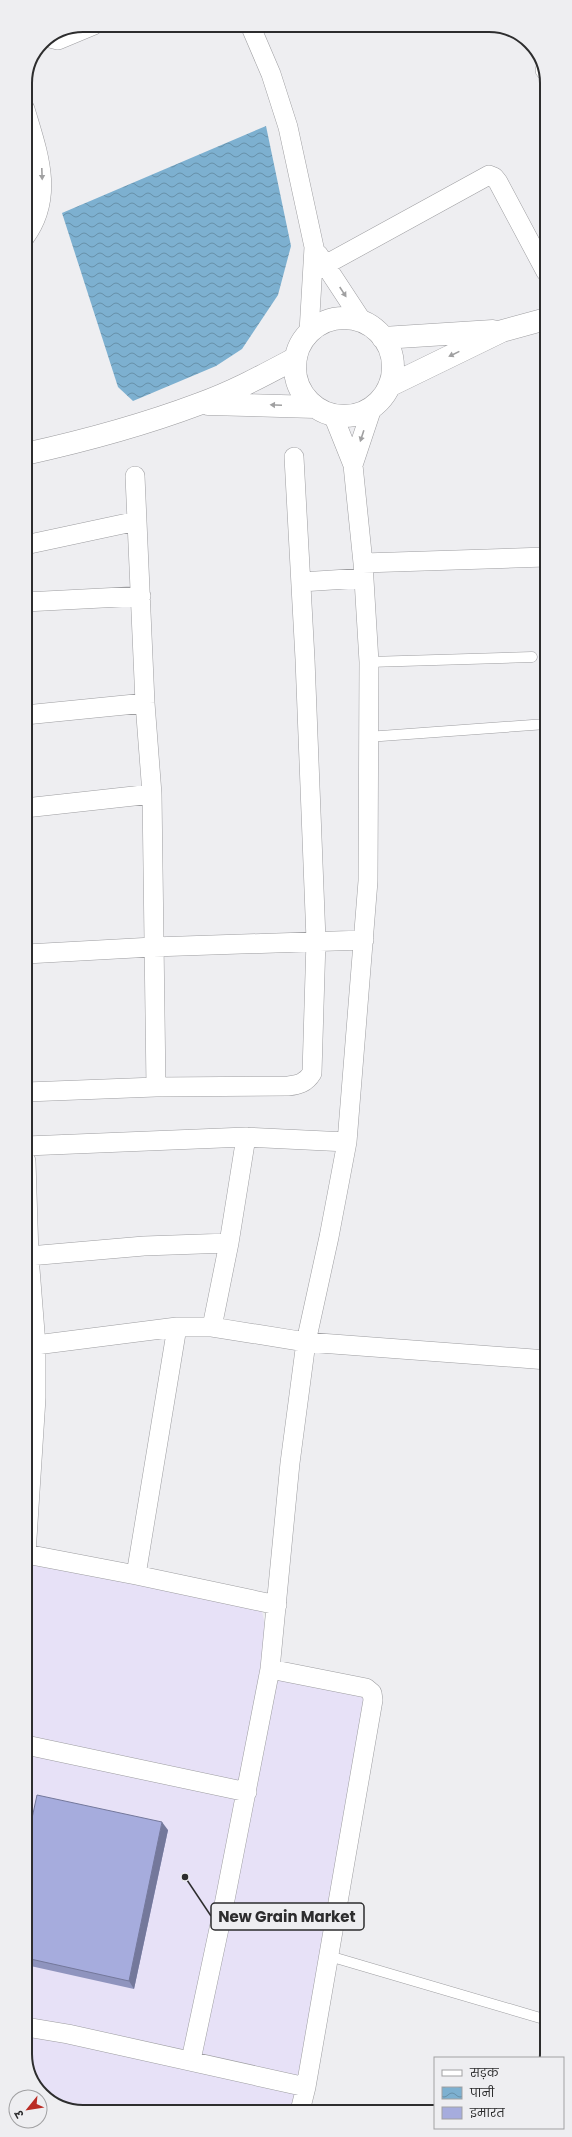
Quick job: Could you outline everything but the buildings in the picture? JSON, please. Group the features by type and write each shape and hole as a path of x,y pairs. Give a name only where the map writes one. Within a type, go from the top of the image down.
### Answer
{"main road":[{"path":"199,404 324,411 347,416 360,414 372,408 382,398 389,386 392,364 391,353 383,338 374,328 362,321 348,318 334,319 320,324 309,332 300,344 296,358 295,372 298,385 305,397 324,411"},
{"path":"389,386 502,331 540,321"},
{"path":"383,338 502,331"},
{"path":"32,452 62,446 199,404 256,379 296,358"}],"street":[{"path":"253,32 271,74 288,127 314,247 309,332"},
{"path":"57,40 75,33"},
{"path":"32,132 42,166 42,188 36,217 32,224"},
{"path":"325,265 488,175 494,177 498,182 540,261"},
{"path":"314,247 362,321"},
{"path":"353,465 372,408"},
{"path":"191,2060 247,1792 270,1670 290,1463 306,1342 329,1237 347,1142 364,940 368,881 368,662 363,571 353,465 324,411"},
{"path":"32,1092 156,1087 288,1086 299,1084 309,1079 312,1073 316,940 301,582 294,457"},
{"path":"135,476 152,794 156,1087"},
{"path":"32,544 138,521"},
{"path":"301,582 363,571 540,558"},
{"path":"32,602 141,596"},
{"path":"32,714 146,703"},
{"path":"32,807 152,794"},
{"path":"32,954 153,946 316,940 364,940"},
{"path":"32,1146 246,1137 347,1142"},
{"path":"212,1327 229,1243 246,1137"},
{"path":"32,1256 144,1246 229,1243"},
{"path":"32,1294 36,1345 36,1398 32,1460"},
{"path":"36,1345 178,1327 212,1327 306,1342 540,1359"},
{"path":"136,1575 178,1327"},
{"path":"32,1555 136,1575 277,1605"},
{"path":"270,1670 366,1688 372,1693 373,1700 306,2087 302,2105"},
{"path":"32,1746 247,1792"},
{"path":"32,2028 68,2034 191,2060 306,2087"}],"lane":[{"path":"368,662 532,657"},
{"path":"367,737 540,724"},
{"path":"329,1956 540,2018"}],"shaded area":[{"path":"32,1545 258,1593 273,1662 378,1688 300,2105 79,2105 63,2101 49,2092 39,2080 33,2064 32,2054"}],"water":[{"path":"266,126 291,246 278,295 242,349 216,366 133,401 118,387 62,213"}],"place":[{"name":"New Grain Market","path":"185,1877"}]}
